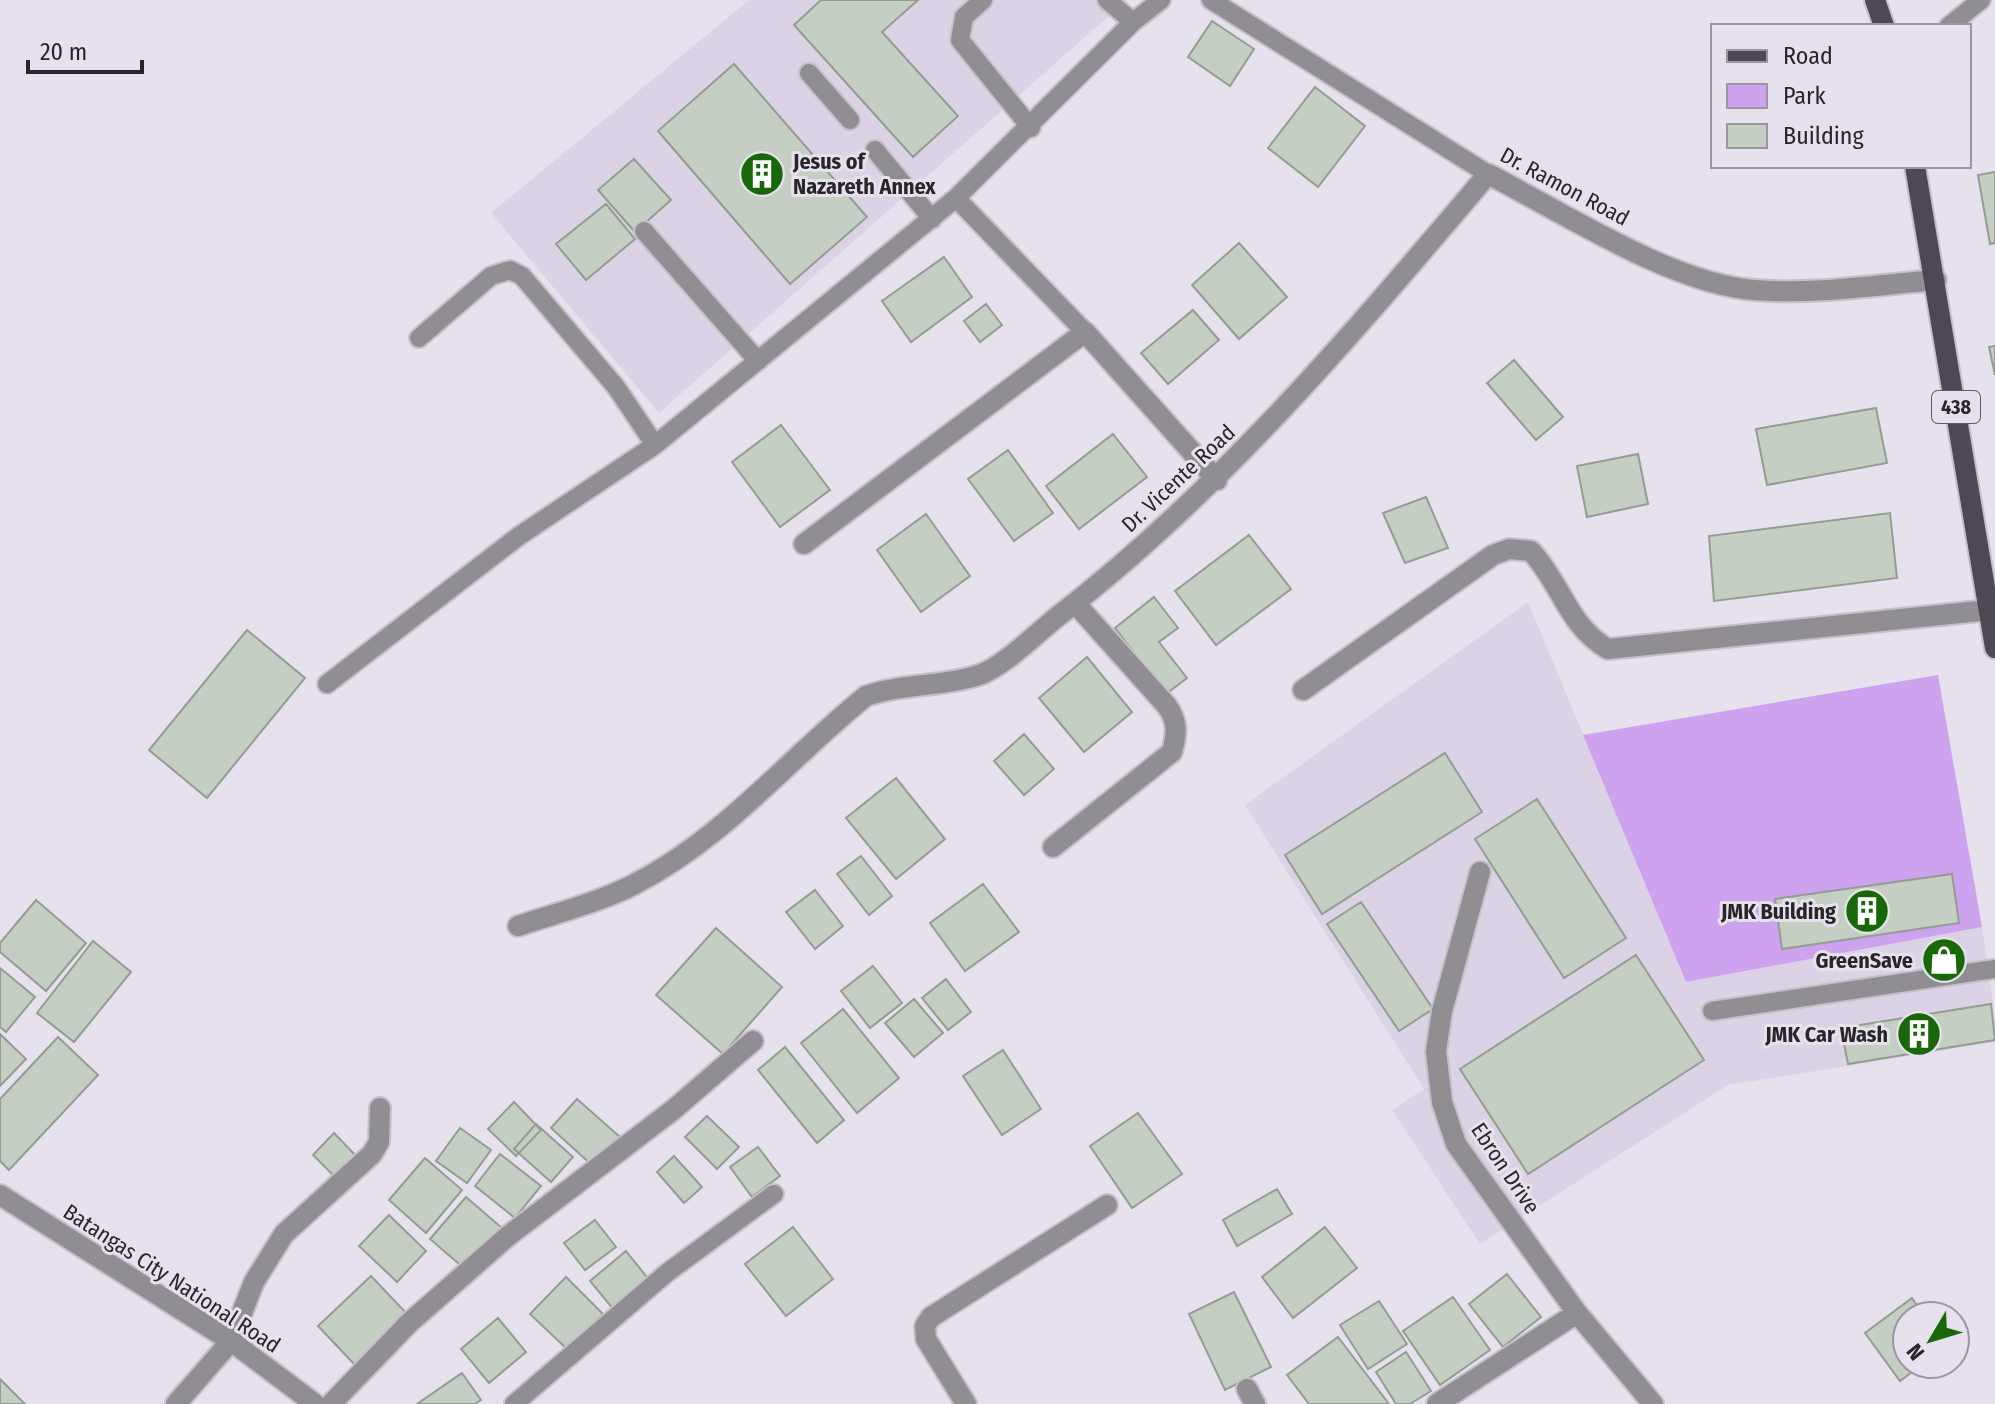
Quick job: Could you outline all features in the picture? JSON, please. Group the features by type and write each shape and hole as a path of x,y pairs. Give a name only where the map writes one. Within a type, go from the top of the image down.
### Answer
{"main road":[{"path":"1875,0 1883,24"},
{"name":"438","path":"1915,168 1986,547 1989,610 1995,648"}],"street":[{"name":"Dr. Ramon Road","path":"1488,174 1645,255 1701,278 1739,287 1795,291 1936,280"},
{"name":"Dr. Vicente Road","path":"518,926 605,898 670,863 728,823 835,721 866,696 891,687 980,675 1075,603 1217,480 1322,368 1488,174"},
{"path":"804,544 1085,332 1217,480"},
{"path":"1303,690 1493,555 1509,549 1531,551 1549,570 1573,620 1592,640 1608,649 1989,610"},
{"path":"1053,847 1172,752 1176,734 1176,720 1167,706 1075,603"},
{"name":"Ebron Drive","path":"1480,872 1442,1011 1436,1051 1442,1102 1456,1144 1577,1313 1653,1404"},
{"path":"331,1404 409,1323 497,1246 673,1110 753,1041"},
{"path":"176,1404 231,1341 254,1282 284,1234 372,1154 379,1142 380,1108"},
{"name":"Batangas City National Road","path":"0,1195 231,1341 315,1404"},
{"path":"966,1404 926,1339 925,1326 931,1317 1107,1205"},
{"path":"1437,1404 1577,1313"}],"lane":[{"path":"983,0 964,17 960,40 1031,128"},
{"path":"1107,0 1133,22"},
{"path":"327,684 519,536 655,445 932,219 1031,128 1133,22 1161,0"},
{"name":"Dr. Ramon Road","path":"1211,0 1488,174"},
{"path":"1951,24 1981,0"},
{"path":"809,73 850,120"},
{"path":"875,150 932,219"},
{"path":"956,198 1085,332"},
{"path":"644,231 758,361"},
{"path":"419,338 491,276 510,270 522,276 616,387 655,445"},
{"path":"1712,1011 1995,969"},
{"path":"514,1404 668,1272 774,1194"}],"shaded area":[{"path":"749,0 1127,0 659,413 491,213"},
{"path":"1528,602 1686,982 1982,927 1995,1015 1995,1042 1728,1085 1480,1244 1392,1110 1424,1089 1245,805"}],"green space":[{"path":"1938,675 1982,927 1686,982 1583,735"}],"building":[{"path":"821,0 918,0 882,32 958,116 913,157 794,25"},
{"path":"1212,21 1254,49 1230,86 1188,57"},
{"name":"Jesus of Nazareth Annex","path":"734,64 867,217 790,284 658,131"},
{"path":"1315,87 1365,126 1318,187 1268,148"},
{"path":"634,159 671,200 635,232 598,190"},
{"path":"1995,172 1995,243 1990,244 1978,175"},
{"path":"606,204 635,239 586,280 556,244"},
{"path":"1239,243 1287,297 1239,339 1192,285"},
{"path":"944,257 972,297 911,342 882,301"},
{"path":"986,304 1002,325 980,342 964,321"},
{"path":"1193,310 1219,340 1168,384 1141,353"},
{"path":"1995,346 1995,375 1989,347"},
{"path":"1514,360 1563,417 1536,440 1487,383"},
{"path":"1876,408 1887,463 1767,485 1756,429"},
{"path":"781,425 830,490 780,527 732,462"},
{"path":"1113,434 1147,477 1079,529 1046,486"},
{"path":"1008,450 1053,513 1014,541 968,479"},
{"path":"1638,454 1648,504 1587,517 1577,466"},
{"path":"1426,497 1448,548 1405,563 1383,513"},
{"path":"1890,513 1897,578 1714,601 1709,536"},
{"path":"926,514 970,576 921,612 877,550"},
{"path":"1249,535 1291,589 1216,645 1175,591"},
{"path":"1154,597 1178,628 1159,642 1187,678 1166,694 1115,628"},
{"path":"247,630 305,678 207,798 149,750"},
{"path":"1087,657 1132,712 1084,752 1039,698"},
{"path":"1024,734 1054,769 1024,795 994,761"},
{"path":"1445,753 1482,812 1322,914 1285,855"},
{"path":"896,778 945,839 896,879 846,818"},
{"path":"1537,799 1626,938 1564,978 1475,839"},
{"path":"861,856 892,896 869,915 837,874"},
{"name":"JMK Building","path":"1952,874 1959,923 1782,949 1775,899"},
{"path":"983,884 1019,932 965,971 930,923"},
{"path":"815,890 843,926 815,949 786,912"},
{"path":"36,900 86,943 46,991 0,952 0,943"},
{"path":"1361,902 1433,1009 1399,1031 1327,924"},
{"path":"716,928 782,987 723,1054 656,995"},
{"path":"93,941 131,972 74,1042 37,1013"},
{"path":"1636,955 1704,1060 1528,1174 1460,1069"},
{"path":"873,966 902,1003 870,1028 841,991"},
{"path":"0,968 35,997 6,1032 0,1027"},
{"path":"946,979 971,1012 948,1030 922,998"},
{"path":"914,999 943,1033 914,1057 885,1023"},
{"name":"JMK Car Wash","path":"1991,1004 1995,1040 1848,1064 1841,1028"},
{"path":"843,1009 899,1078 857,1113 801,1043"},
{"path":"0,1034 26,1059 0,1086"},
{"path":"58,1037 98,1075 9,1170 0,1161 0,1099"},
{"path":"785,1047 844,1120 817,1143 758,1070"},
{"path":"1003,1050 1041,1109 1002,1135 963,1076"},
{"path":"577,1099 620,1137 594,1167 551,1128"},
{"path":"514,1102 541,1130 516,1156 488,1129"},
{"path":"1138,1113 1182,1174 1132,1208 1090,1146"},
{"path":"707,1116 739,1147 717,1169 685,1137"},
{"path":"536,1124 573,1157 551,1182 514,1149"},
{"path":"460,1128 491,1150 467,1183 436,1161"},
{"path":"334,1133 358,1158 337,1179 313,1155"},
{"path":"758,1147 780,1176 752,1197 730,1167"},
{"path":"500,1154 541,1186 515,1218 475,1186"},
{"path":"674,1156 702,1187 684,1203 657,1172"},
{"path":"425,1158 462,1190 426,1233 389,1200"},
{"path":"1277,1189 1292,1214 1237,1246 1223,1220"},
{"path":"466,1197 502,1228 466,1270 430,1239"},
{"path":"389,1215 426,1251 397,1282 359,1246"},
{"path":"595,1220 616,1247 585,1270 564,1243"},
{"path":"793,1227 833,1279 786,1316 745,1264"},
{"path":"1325,1227 1357,1268 1293,1318 1262,1277"},
{"path":"626,1251 650,1281 614,1310 590,1281"},
{"path":"1507,1274 1541,1317 1503,1347 1469,1304"},
{"path":"371,1276 409,1316 356,1366 318,1326"},
{"path":"566,1277 603,1314 568,1350 530,1314"},
{"path":"1234,1292 1271,1367 1225,1390 1189,1314"},
{"path":"1453,1297 1490,1350 1440,1385 1403,1331"},
{"path":"1379,1301 1407,1344 1368,1369 1340,1325"},
{"path":"1891,1314 1891,1369 1865,1333"},
{"path":"498,1318 526,1352 489,1383 461,1349"},
{"path":"1338,1337 1389,1404 1309,1404 1287,1375"},
{"path":"1406,1352 1431,1391 1410,1404 1396,1404 1376,1372"},
{"path":"462,1373 481,1400 475,1404 417,1404"},
{"path":"0,1379 25,1404 0,1404"}],"place":[{"name":"Jesus of Nazareth Annex","path":"762,174"},
{"name":"JMK Building","path":"1867,911"},
{"name":"GreenSave","path":"1944,960"},
{"name":"JMK Car Wash","path":"1919,1034"}]}
